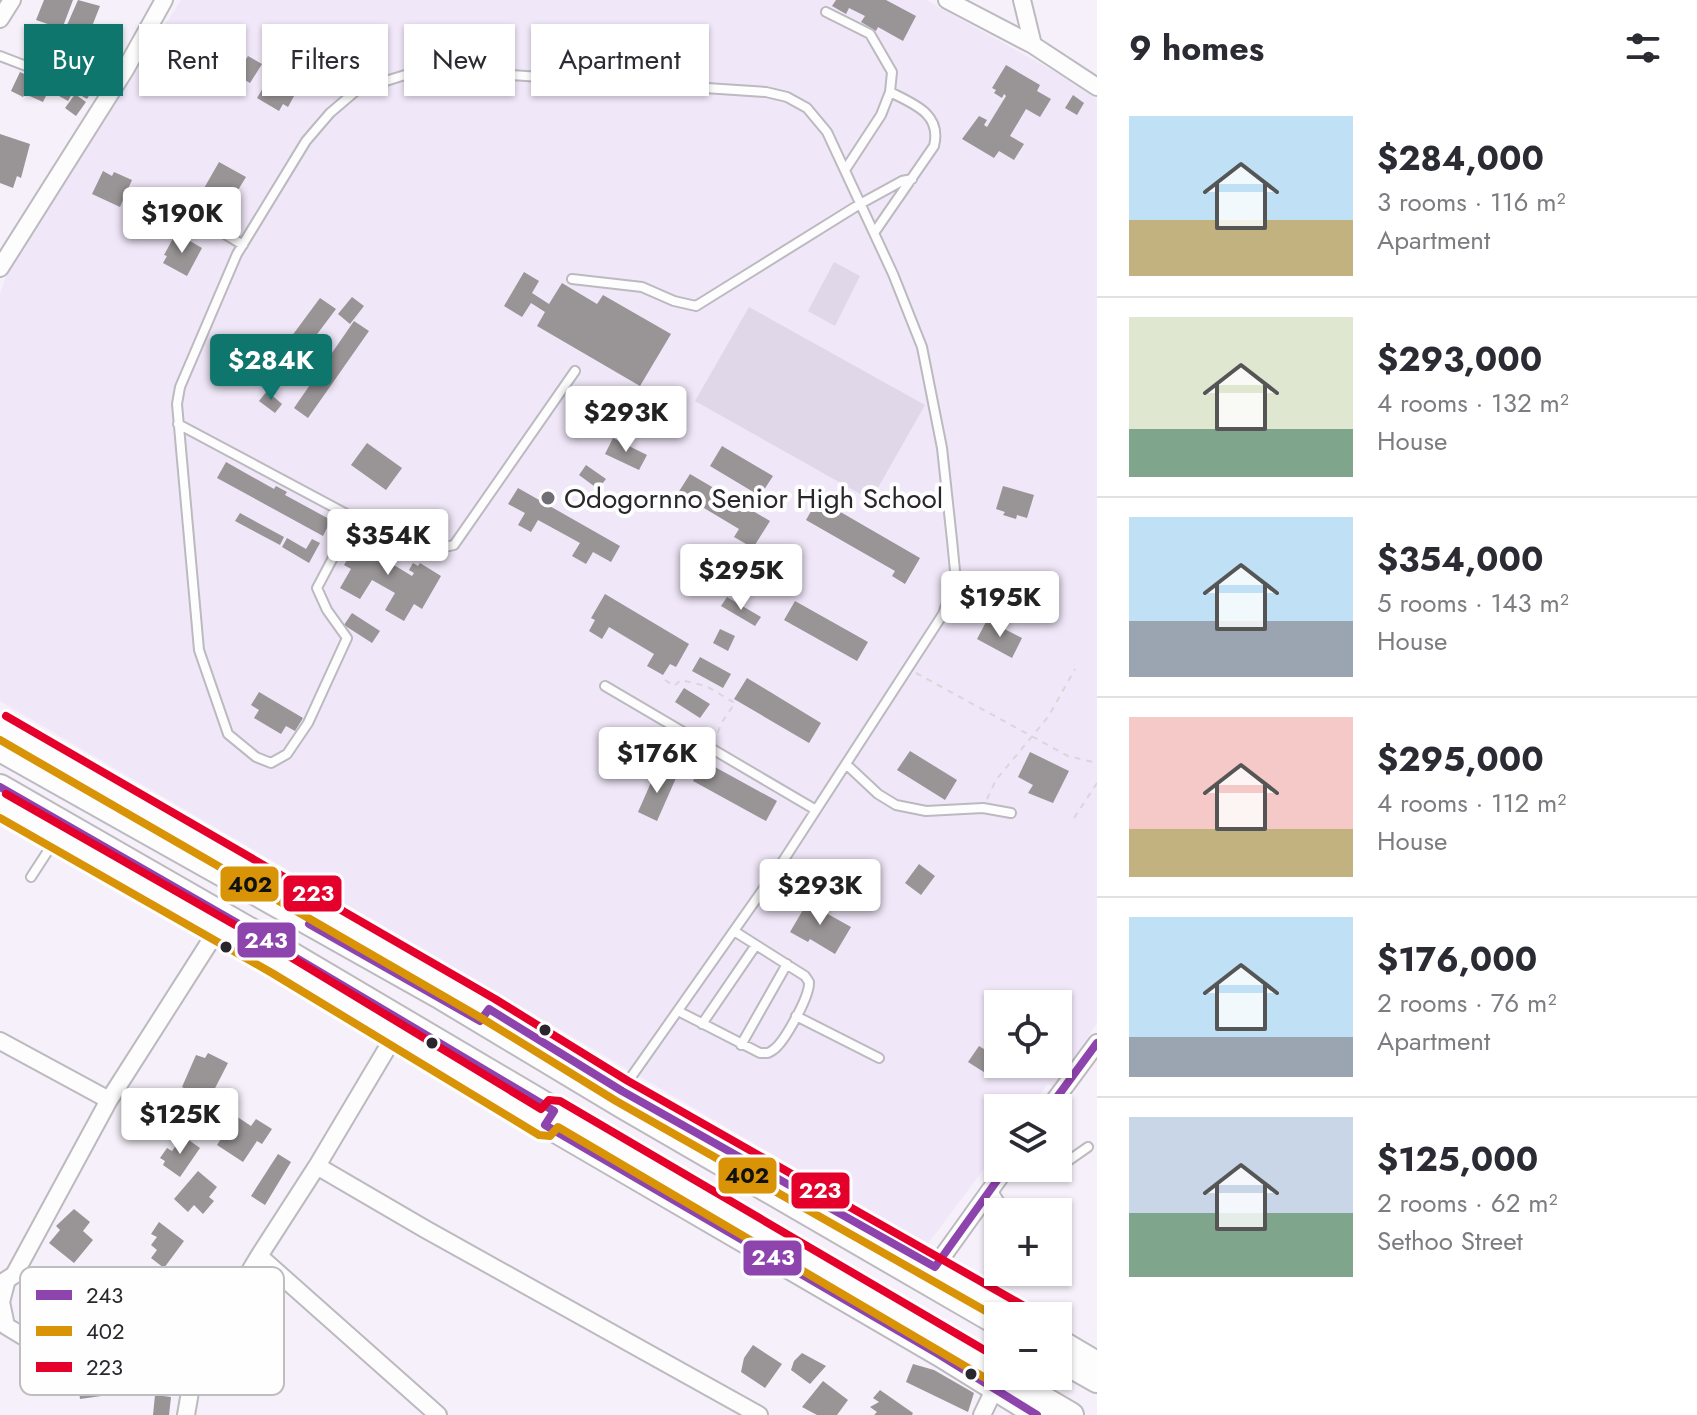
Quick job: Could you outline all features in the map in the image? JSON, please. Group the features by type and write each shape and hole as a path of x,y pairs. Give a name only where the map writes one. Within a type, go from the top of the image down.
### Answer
{"main road":[{"path":"0,749 72,777 485,1015 984,1315"},
{"path":"0,787 251,931 550,1118 984,1370"},
{"path":"251,931 278,963"},
{"path":"1072,1366 1097,1380"},
{"path":"1021,1390 1071,1415"}],"street":[{"path":"0,19 12,0"},
{"path":"0,268 125,70 164,0"},
{"path":"947,0 1033,45 1097,87"},
{"path":"1022,0 1033,45"},
{"path":"0,726 72,777"},
{"path":"0,804 278,963 395,1035 550,1118"},
{"path":"20,1334 6,1326 1,1302 5,1282 18,1269 109,1100 218,929"},
{"path":"485,1015 994,1302"},
{"path":"252,1267 395,1035"},
{"path":"0,1041 109,1100"},
{"path":"1059,1094 1097,1043"},
{"path":"317,1166 759,1415"},
{"path":"935,1267 996,1182"},
{"path":"259,1256 271,1267"},
{"path":"284,1279 429,1412"},
{"path":"1072,1348 1097,1363"},
{"path":"982,1415 994,1390"},
{"path":"1011,1390 1037,1415"},
{"path":"186,1415 189,1395"}],"lane":[{"path":"826,12 875,39 892,72 890,92 881,115 845,170"},
{"path":"0,56 24,65"},
{"path":"354,518 317,588 327,610 347,638 308,723 287,754 271,763 256,757 228,734 199,650 177,404 180,387 243,245 306,141 330,113 357,90 405,75 511,75 766,92 787,97 807,108 827,132 922,347 942,448 955,571 951,593 943,614 816,810 622,1091"},
{"path":"874,233 934,146 936,128 924,110 890,92"},
{"path":"572,279 642,287 674,301 696,306 892,185 912,179"},
{"path":"174,203 243,245"},
{"path":"178,424 354,518 405,542 431,550 454,545 575,371"},
{"path":"605,686 816,810"},
{"path":"846,764 878,794 896,805 946,811 983,808 1011,813"},
{"path":"31,877 57,837"},
{"path":"678,1011 760,1053 780,1044 807,996 809,982 805,976 734,931"},
{"path":"702,1024 756,945"},
{"path":"741,1045 787,964"},
{"path":"796,1016 879,1058"},
{"path":"1072,1158 1088,1147"},
{"path":"991,1189 997,1198"}],"path":[{"path":"908,669 1033,739 1068,756 1097,763"},
{"path":"983,808 996,780 1033,739 1075,669"},
{"path":"665,680 674,686 681,680 706,686 735,703 722,722 714,742"},
{"path":"1074,818 1097,783"}],"shaded area":[{"name":"Odogornno Senior High School","path":"181,0 926,0 1068,79 1097,99 1097,1023 1072,1061 1072,990 984,990 984,1078 1061,1078 1054,1088 1048,1084 1040,1094 984,1094 984,1169 927,1245 0,701 0,294 7,273 120,96 123,96 139,66 139,96 246,96 246,24 166,24"},
{"path":"834,262 860,276 835,326 808,311"},
{"path":"749,307 925,405 871,500 695,401"}],"building":[{"path":"44,0 73,0 64,24 36,20"},
{"path":"78,0 100,6 93,24 67,24"},
{"path":"836,0 886,0 916,16 903,41 878,27 876,31 861,22 865,16 849,8 846,14 832,6"},
{"path":"248,56 262,64 250,83 246,81"},
{"path":"1006,65 1040,85 1037,91 1051,99 1040,117 1026,109 1010,136 1024,144 1014,160 999,151 994,158 962,139 979,116 987,120 984,125 987,127 1006,96 1004,94 1002,98 992,88"},
{"path":"20,72 24,74 23,97 11,91"},
{"path":"262,90 262,96 294,96 288,107 283,104 279,111 257,98"},
{"path":"1073,95 1084,103 1077,115 1065,108"},
{"path":"30,96 46,96 43,102"},
{"path":"74,96 86,102 76,116 65,108"},
{"path":"0,134 30,144 21,178 17,176 13,188 0,183"},
{"path":"219,162 246,177 229,205 203,190"},
{"path":"103,171 132,180 120,207 92,194"},
{"path":"176,233 202,248 187,276 163,263"},
{"path":"524,272 539,281 532,293 549,304 562,283 597,304 603,295 671,334 640,386 537,326 545,312 531,303 522,317 504,306"},
{"path":"352,297 364,306 350,324 338,314"},
{"path":"320,298 336,309 272,394 257,383"},
{"path":"354,321 369,331 308,418 294,408"},
{"path":"267,391 282,404 275,413 259,401"},
{"path":"613,438 647,455 639,470 605,454"},
{"path":"367,443 402,468 386,490 351,465"},
{"path":"722,446 773,476 760,496 710,466"},
{"path":"226,462 274,489 276,486 287,492 285,495 331,520 323,536 217,478"},
{"path":"586,465 606,479 598,489 579,475"},
{"path":"690,474 770,521 753,548 734,537 739,529 694,502 689,510 673,501"},
{"path":"1003,486 1034,495 1027,518 1017,515 1016,519 996,509"},
{"path":"518,488 620,546 611,562 593,552 586,564 572,556 580,543 538,520 531,532 518,525 525,513 508,504"},
{"path":"818,499 920,558 905,584 892,576 895,571 806,520"},
{"path":"240,513 284,537 280,545 235,521"},
{"path":"364,531 386,544 384,547 390,550 386,557 379,556 412,576 414,573 409,570 413,563 418,566 420,563 441,576 422,609 414,604 404,621 385,610 395,593 372,580 360,599 340,588 351,569 344,565"},
{"path":"287,538 306,549 312,539 320,543 309,563 282,547"},
{"path":"605,594 689,644 676,667 670,664 663,675 647,666 654,654 609,627 602,639 589,631 595,620 591,618"},
{"path":"997,594 1011,600 1005,615 991,609"},
{"path":"727,597 761,617 755,626 721,606"},
{"path":"795,601 868,642 857,661 784,620"},
{"path":"352,613 380,631 372,643 344,625"},
{"path":"987,620 1022,638 1012,658 977,639"},
{"path":"720,629 735,636 728,651 713,643"},
{"path":"700,657 731,674 723,688 692,671"},
{"path":"747,678 821,723 809,743 734,699"},
{"path":"684,688 710,704 700,718 675,702"},
{"path":"259,692 303,718 295,731 286,726 281,734 254,718 259,710 251,705"},
{"path":"910,751 957,780 945,800 897,770"},
{"path":"1030,752 1069,771 1053,803 1028,793 1033,785 1018,777"},
{"path":"704,761 777,801 766,821 693,781"},
{"path":"657,769 676,778 657,821 638,812"},
{"path":"919,864 935,876 921,895 905,883"},
{"path":"810,898 828,909 826,913 851,927 835,954 810,939 808,942 790,932"},
{"path":"979,1046 984,1049 984,1072 968,1062"},
{"path":"208,1053 228,1063 212,1094 199,1088 196,1094 182,1087 196,1055 205,1058"},
{"path":"236,1116 251,1126 256,1119 272,1129 262,1144 257,1141 243,1162 217,1145"},
{"path":"183,1136 200,1148 180,1177 163,1165 165,1161 160,1158 167,1148 172,1151"},
{"path":"278,1154 291,1162 265,1205 251,1196"},
{"path":"198,1171 217,1187 209,1197 214,1201 203,1214 194,1205 188,1212 174,1199"},
{"path":"74,1209 90,1222 83,1231 93,1240 74,1263 49,1243 60,1230 56,1226"},
{"path":"159,1222 184,1241 165,1267 151,1258 157,1250 151,1245 157,1237 151,1234"},
{"path":"753,1345 782,1364 765,1388 741,1372 744,1358"},
{"path":"802,1353 826,1366 810,1384 791,1370"},
{"path":"913,1364 934,1370 974,1393 968,1412 906,1382"},
{"path":"823,1381 848,1400 837,1415 817,1415 802,1407"},
{"path":"880,1390 912,1415 874,1415 877,1412 870,1407 879,1402 873,1398"},
{"path":"79,1395 108,1395 80,1399"},
{"path":"155,1395 171,1397 169,1415 153,1415"}],"transit line":[{"name":"223","path":"6,716 495,999 628,1081 1017,1302"},
{"name":"402","path":"0,740 483,1019 616,1101 984,1310"},
{"name":"243","path":"0,787 251,931 554,1111 545,1125 940,1355 1037,1415"},
{"name":"223","path":"6,794 284,953 541,1109 549,1100 560,1101 984,1350"},
{"name":"402","path":"0,818 272,973 539,1135 550,1136 558,1127 984,1377"},
{"name":"243","path":"309,924 480,1021 489,1009 622,1091 935,1267 996,1182"},
{"name":"243","path":"1059,1094 1097,1043"}],"place":[{"name":"Odogornno Senior High School","path":"548,498"}]}
